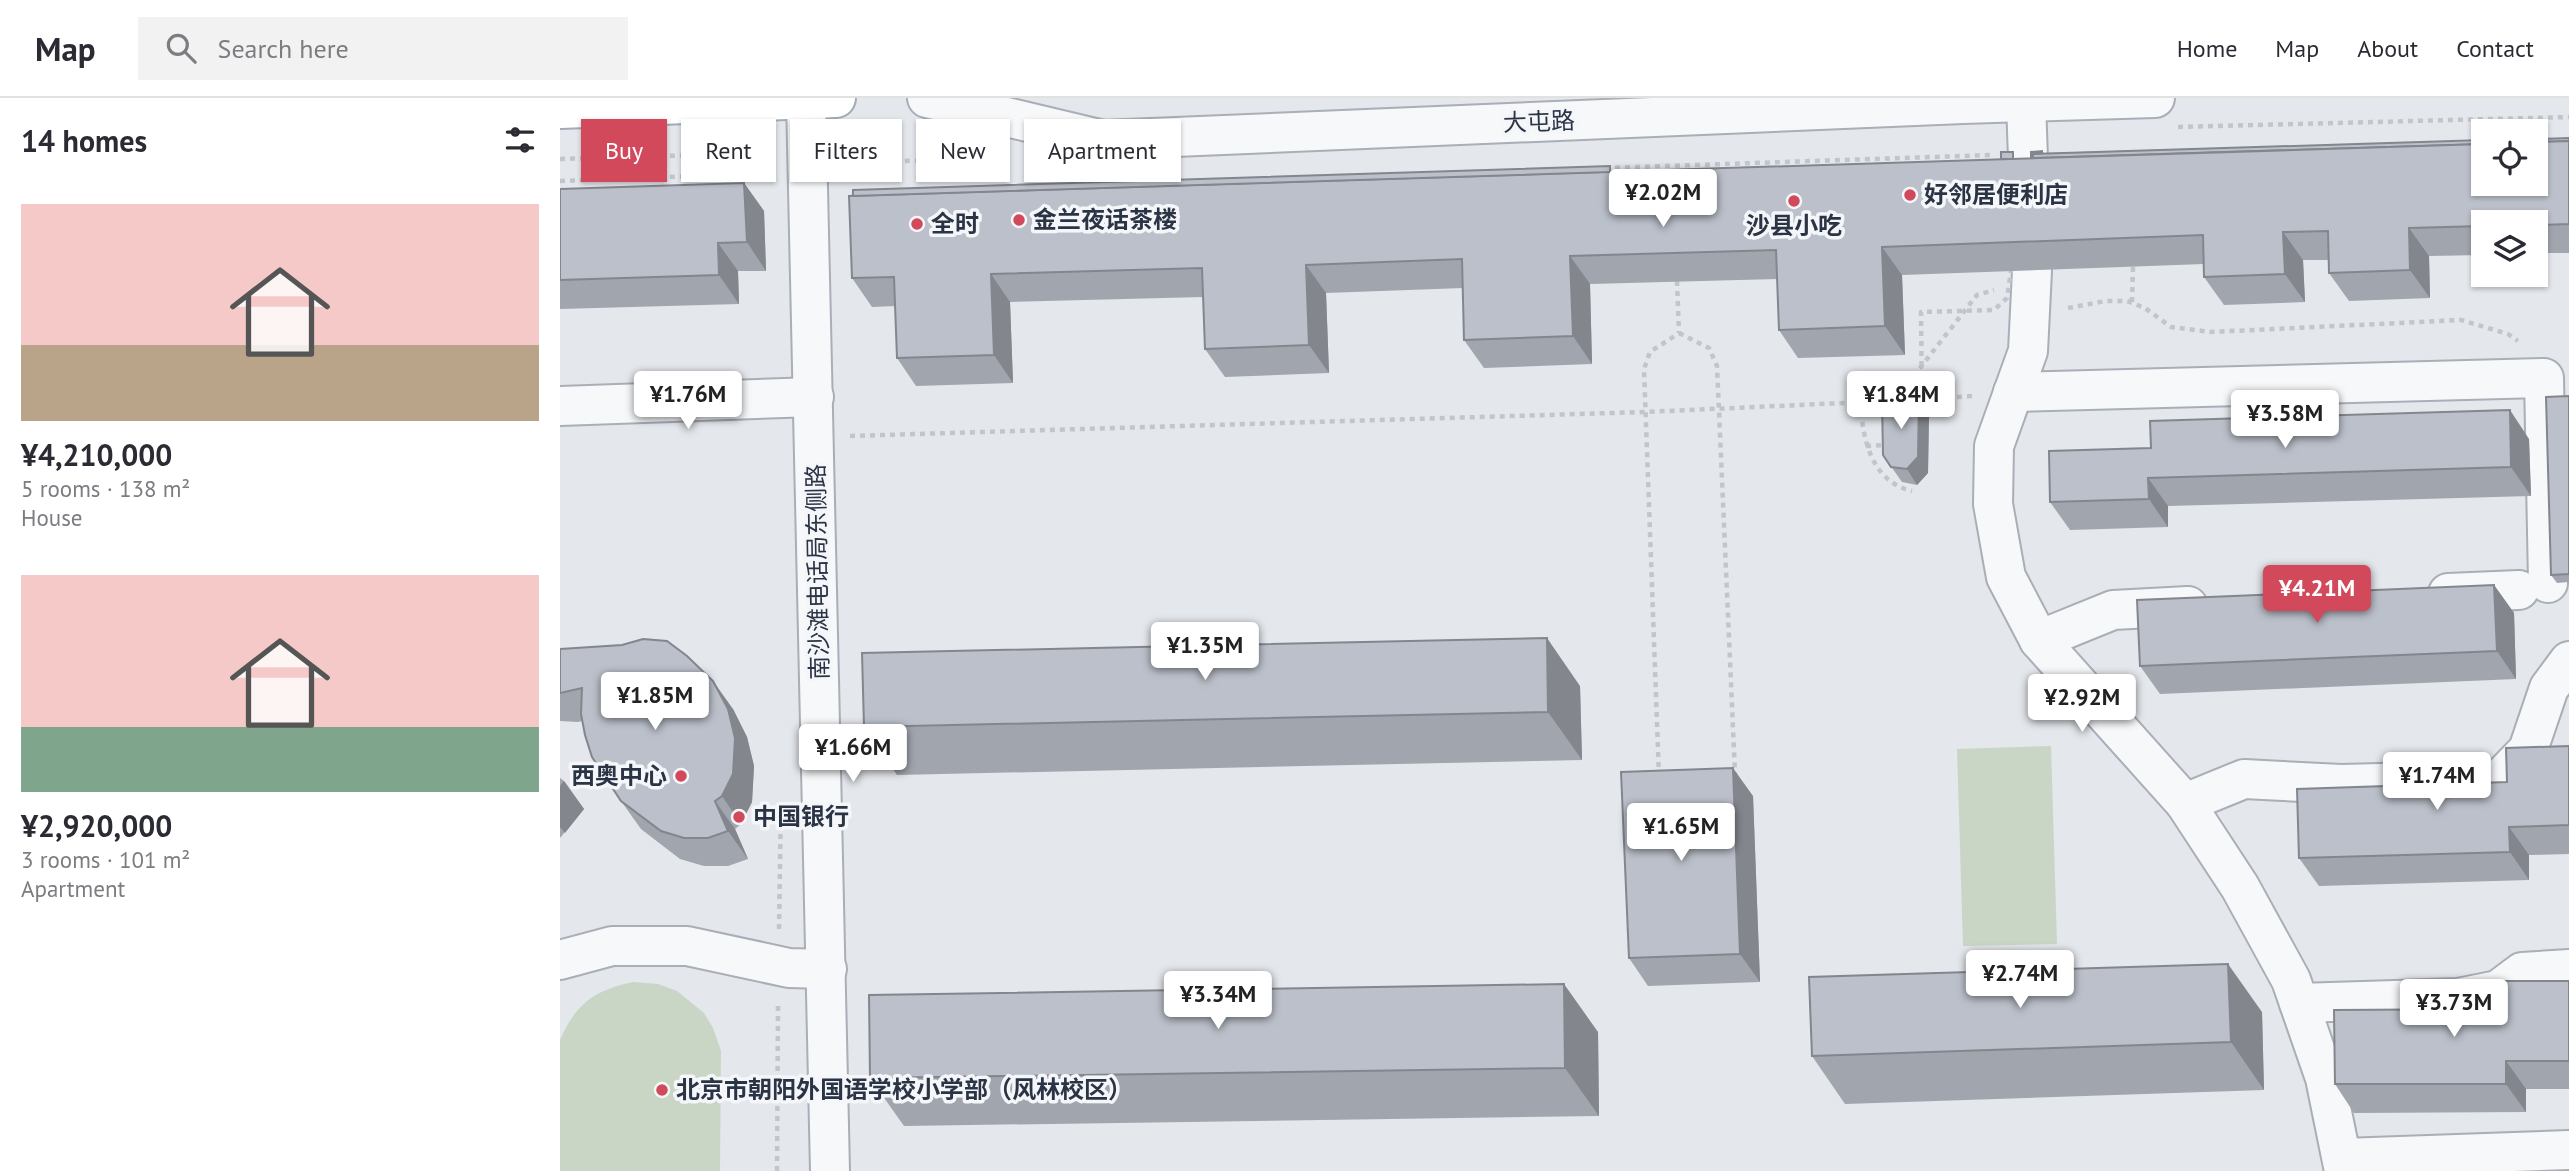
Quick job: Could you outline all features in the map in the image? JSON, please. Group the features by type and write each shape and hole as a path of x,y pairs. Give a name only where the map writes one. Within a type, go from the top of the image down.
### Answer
{"main road":[{"path":"560,109 821,99"}],"street":[{"name":"大屯路","path":"927,98 1103,140 2155,98"},
{"name":"南沙滩电话局东侧路","path":"821,99 814,397 830,1171"},
{"path":"2026,102 2029,187"},
{"path":"2019,276 2028,351 1994,446 1993,504 2006,577 2039,640 2185,803 2240,887 2291,980 2325,1078 2344,1165 2569,1150"},
{"path":"2013,392 2544,378 2533,587 2410,595"},
{"path":"560,406 814,397"},
{"path":"2039,640 2113,610 2221,604"},
{"path":"2185,803 2244,779 2341,784 2499,780 2528,750 2549,688 2569,661"},
{"path":"560,960 612,946 687,946 789,968 827,969"},
{"path":"2299,1003 2458,998 2498,990 2522,971 2569,969"}],"path":[{"path":"560,159 781,153"},
{"path":"1676,153 1677,178"},
{"path":"1604,168 1998,155"},
{"path":"560,181 681,176"},
{"path":"2132,302 2133,266"},
{"path":"1895,400 1977,295 2019,276"},
{"path":"1922,414 1921,312 1994,310 2007,298 2019,276"},
{"path":"1677,281 1679,333"},
{"path":"2058,310 2106,301 2132,302 2171,327 2211,332 2460,320 2508,334 2526,346"},
{"path":"1679,333 1709,348 1717,366 1735,782"},
{"path":"1659,787 1644,369 1650,352 1679,333"},
{"path":"815,438 1645,412 2013,392"},
{"path":"1860,402 1866,446 1886,477 1904,490 1912,491"},
{"path":"1866,446 1894,445"}],"green space":[{"path":"2051,746 2057,944 1963,946 1957,749"},
{"name":"北京市朝阳外国语学校小学部（风林校区）","path":"633,982 658,984 677,991 704,1013 713,1028 721,1051 720,1171 560,1171 560,1040 573,1016 588,1000 608,989"}],"building":[{"path":"2569,138 2569,141 2548,142 2548,139"},
{"path":"2471,140 2471,144 2033,158 2033,154"},
{"path":"2569,141 2569,224 2548,225 2548,210 2471,210 2471,226 2409,228 2410,270 2329,273 2328,231 2283,232 2285,274 2204,277 2203,235 1882,247 1885,326 1779,330 1776,250 1570,256 1573,336 1464,340 1462,259 1306,265 1309,345 1205,349 1202,268 991,274 994,355 897,358 894,277 852,278 849,196 2471,144 2471,196 2548,196 2548,142"},
{"path":"2042,151 2033,154 2031,158 2031,152"},
{"path":"2001,152 2013,152 2013,159 2001,159"},
{"path":"1610,166 1610,172 853,196 853,190 1181,182 1181,180"},
{"path":"744,183 747,242 718,243 719,275 560,280 560,189"},
{"path":"2569,396 2569,574 2551,575 2546,397"},
{"path":"1919,398 1918,457 1907,469 1891,467 1883,455 1882,399"},
{"path":"2510,410 2511,467 2148,478 2149,499 2050,502 2049,451 2151,448 2150,421"},
{"path":"2494,585 2497,651 2140,666 2137,600"},
{"path":"1547,638 1548,712 864,727 862,653"},
{"name":"西奥中心","path":"643,639 667,641 687,656 713,681 728,709 735,738 733,774 722,796 715,801 728,831 708,838 684,838 661,831 621,801 592,757 581,714 582,688 560,693 560,649 622,645"},
{"path":"2569,746 2569,825 2509,827 2510,852 2299,858 2297,789 2507,782 2506,748"},
{"path":"1733,768 1740,954 1629,958 1621,772"},
{"path":"2228,964 2231,1042 1812,1056 1809,977"},
{"path":"2497,981 2569,981 2569,1061 2506,1061 2506,1084 2335,1084 2334,1010 2498,1009"},
{"path":"1564,984 1565,1068 870,1078 869,995"}],"place":[{"name":"好邻居便利店","path":"1910,195"},
{"name":"沙县小吃","path":"1794,201"},
{"name":"金兰夜话茶楼","path":"1019,220"},
{"name":"全时","path":"917,224"},
{"name":"西奥中心","path":"681,776"},
{"name":"中国银行","path":"739,817"},
{"name":"北京市朝阳外国语学校小学部（风林校区）","path":"662,1090"}]}
